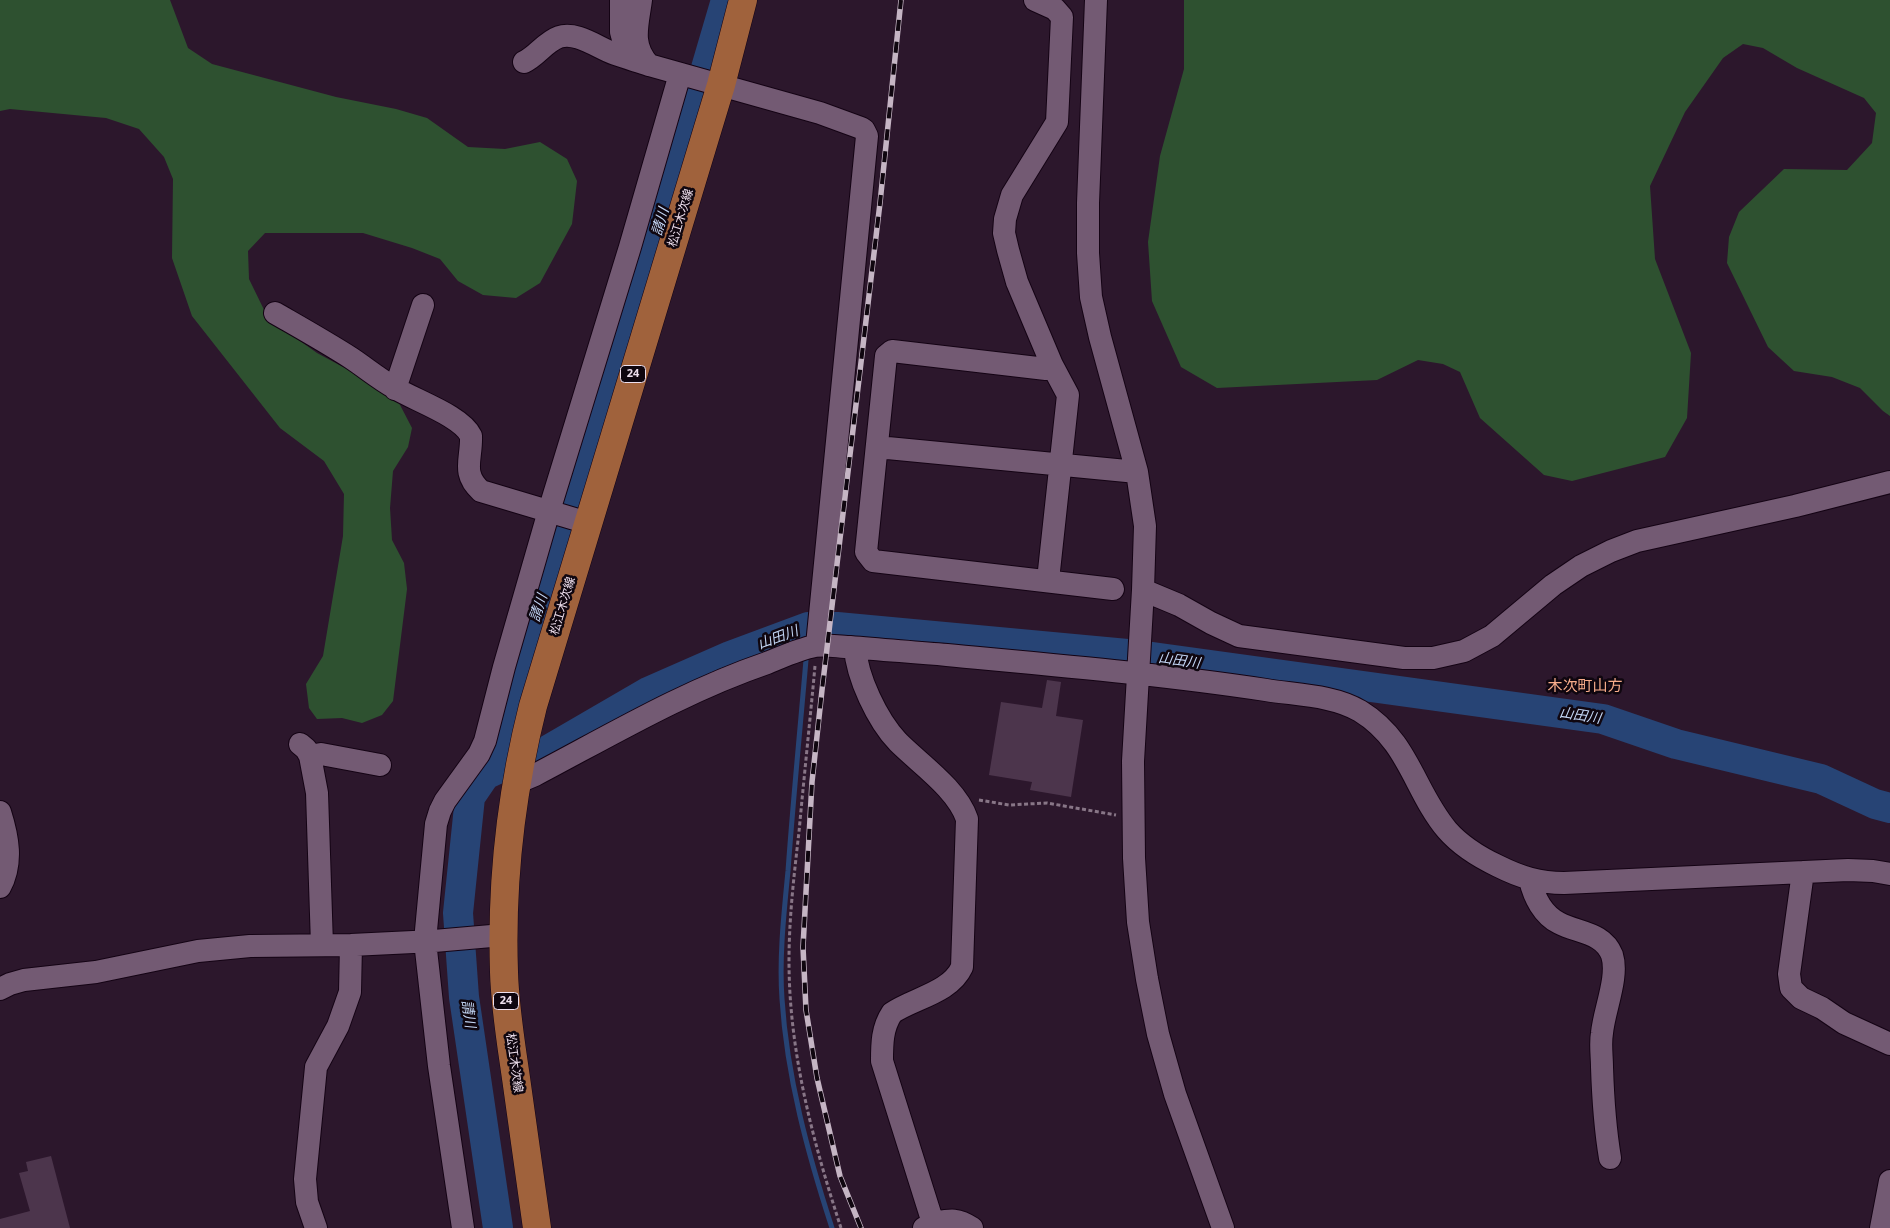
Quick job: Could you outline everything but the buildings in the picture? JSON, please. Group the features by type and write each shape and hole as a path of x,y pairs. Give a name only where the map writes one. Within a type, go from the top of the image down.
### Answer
{"main road":[{"name":"松江木次線","path":"537,1228 507,1015 503,934 506,870 519,768 533,706 583,522 721,85 742,0"}],"street":[{"path":"621,0 621,32 638,62"},
{"path":"638,62 639,52 636,41 642,0"},
{"path":"1035,0 1055,9 1062,17 1057,122 1012,195 1005,220 1004,233 1017,282 1052,365 1068,395 1048,580"},
{"path":"1096,0 1088,203 1088,252 1091,297 1104,354 1137,472 1145,526 1133,761 1134,858 1138,922 1146,980 1158,1034 1175,1094 1223,1228"},
{"path":"524,62 533,58 552,40 568,36 582,39 638,62 855,125 864,130 866,136 818,632"},
{"path":"463,1228 439,1066 430,941 436,824 440,811 479,754 485,741 504,667 680,74"},
{"path":"395,389 423,306"},
{"path":"276,313 352,359 395,389 448,415 469,431 472,442 468,470 470,479 480,491 583,522"},
{"path":"1052,365 1046,369 892,351 886,356 866,552 873,561 1113,589"},
{"path":"877,447 1137,472"},
{"path":"1143,590 1179,604 1211,623 1239,636 1404,658 1433,658 1464,651 1492,636 1553,585 1582,566 1637,541 1795,506 1890,482"},
{"path":"818,632 855,648 1139,661 1235,685 1326,699 1343,704 1359,711 1390,736 1408,762 1431,806 1446,829 1462,844 1482,858 1530,880 1564,883 1856,870 1890,874"},
{"path":"519,768 535,776 686,695 748,669 818,632"},
{"path":"855,648 856,660 876,711 896,740 953,796 964,810 967,819 962,967 959,974 942,988 892,1013 887,1020 882,1045 882,1061 930,1226 949,1220 959,1220 972,1228"},
{"path":"322,945 318,808 305,750 380,765"},
{"path":"0,812 8,844 8,861 0,887"},
{"path":"1803,872 1789,974 1792,988 1801,998 1822,1008 1844,1024 1890,1044"},
{"path":"1530,880 1533,894 1549,915 1557,922 1603,940 1612,955 1614,965 1613,977 1602,1033 1603,1105 1610,1158"},
{"path":"0,989 24,980 114,969 198,951 250,946 351,945 430,941 503,934"},
{"path":"316,1228 307,1202 305,1179 316,1067 338,1026 350,992 351,945"},
{"path":"1881,1228 1890,1181"}],"path":[{"path":"818,632 791,906 789,962 793,1024 804,1100 821,1168 841,1228"},
{"path":"953,796 1010,805 1047,803 1122,816"}],"green space":[{"path":"0,0 170,0 188,48 212,64 336,97 396,109 427,118 468,147 505,149 540,142 567,159 577,181 572,224 540,283 516,298 483,295 458,281 440,259 363,233 265,233 248,251 249,279 268,318 317,353 371,382 399,403 412,428 408,447 393,471 390,508 392,540 404,563 407,589 393,701 382,715 362,723 342,718 317,719 309,708 306,684 323,656 343,536 344,494 324,461 280,428 192,316 172,258 173,179 164,157 139,129 106,118 10,109 0,111"},
{"path":"1184,0 1890,0 1890,416 1860,388 1832,377 1794,371 1768,347 1727,263 1729,237 1739,212 1784,169 1847,170 1872,143 1876,113 1864,98 1797,68 1763,48 1743,44 1723,58 1685,112 1650,186 1655,259 1691,353 1687,418 1665,457 1572,481 1544,475 1480,418 1460,372 1443,364 1418,360 1377,380 1217,388 1181,367 1152,301 1148,242 1160,156 1184,69"}],"waterway":[{"name":"請川","path":"498,1228 464,997 458,913 470,797 485,775 628,334 726,0"},
{"name":"山田川","path":"485,775 506,765 543,753 648,692 730,656 808,627 837,627 1138,655 1603,719 1676,744 1821,779 1875,804 1890,808"},
{"path":"806,660 784,919 781,983 785,1028 794,1087 807,1144 832,1228"}],"railway":[{"path":"861,1228 840,1176 817,1078 806,1010 803,947 812,782 880,203 901,0"}],"district":[{"name":"木次町山方","path":"1585,687"}]}
